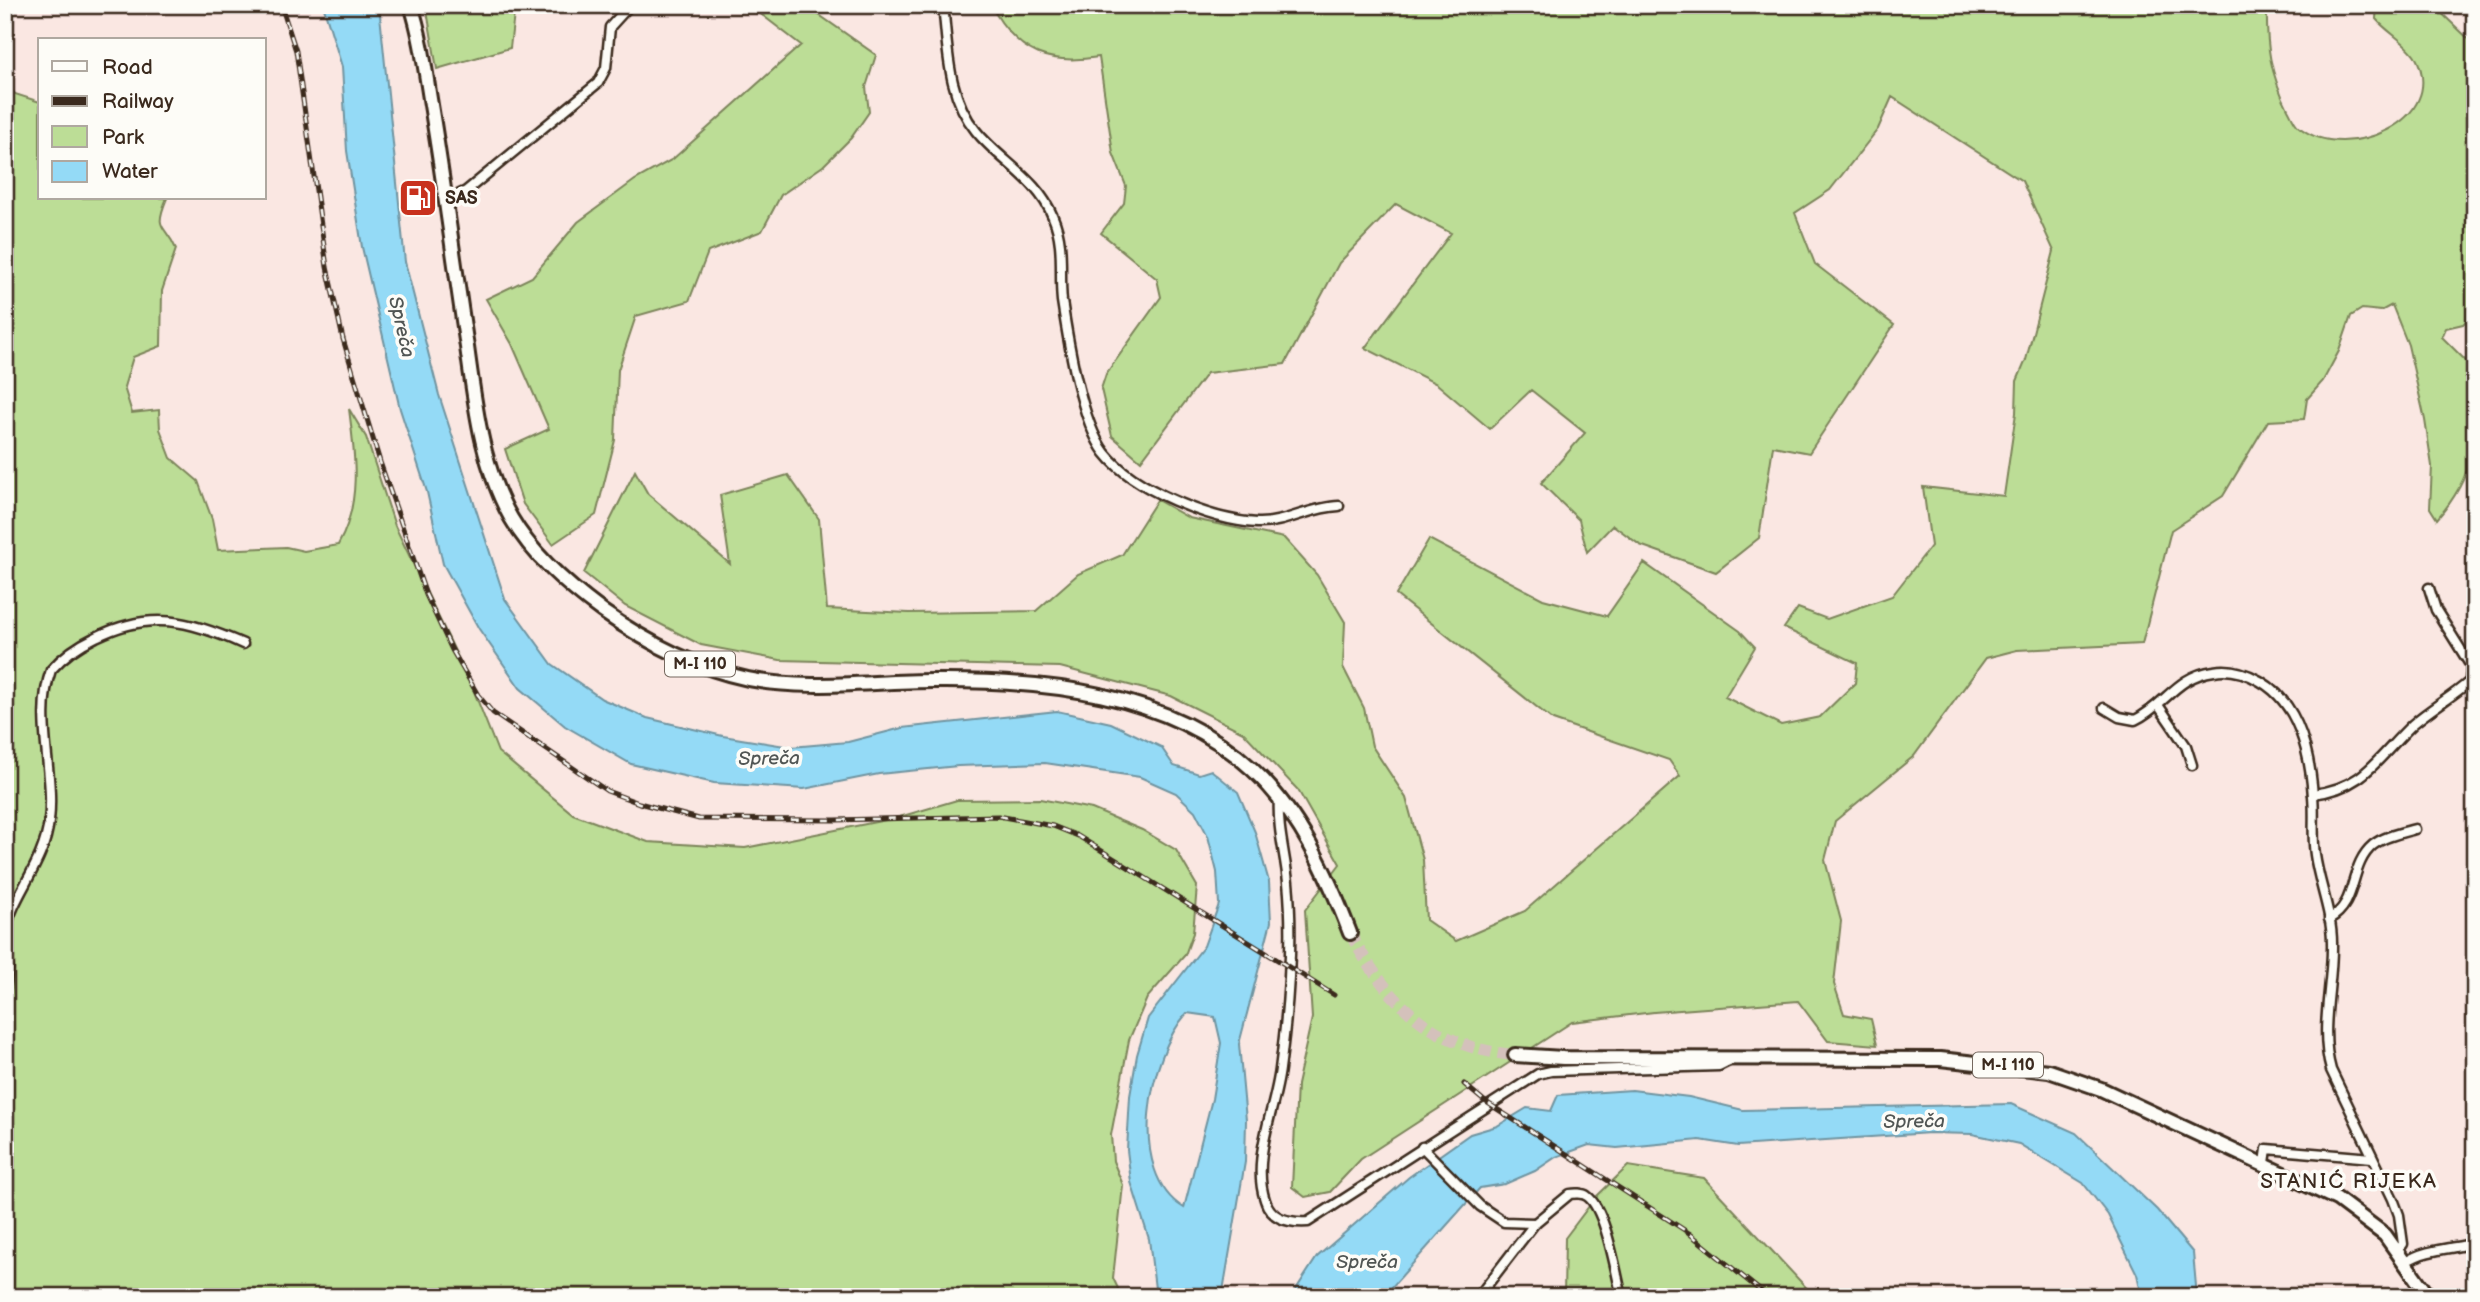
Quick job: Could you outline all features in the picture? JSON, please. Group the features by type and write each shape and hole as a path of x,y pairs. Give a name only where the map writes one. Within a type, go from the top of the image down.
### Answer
{"main road":[{"name":"M-I 110","path":"411,5 447,200 475,406 489,466 511,518 545,563 583,597 626,628 685,659 747,678 808,686 1000,681 1061,687 1114,698 1196,729 1234,753 1279,798 1332,886 1350,933"},
{"name":"M-I 110","path":"1516,1055 1563,1058 1940,1059 2049,1072 2101,1089 2337,1199 2366,1219 2398,1250 2429,1297"}],"street":[{"path":"447,200 466,191 598,83 606,68 610,27 630,5"},
{"path":"943,5 947,58 961,107 976,131 1030,181 1052,215 1062,252 1062,295 1074,365 1083,398 1105,452 1127,473 1165,496 1230,518 1256,523 1275,522 1314,509 1339,506"},
{"path":"2313,794 2336,791 2354,783 2415,722 2470,681 2471,666 2436,610 2429,588"},
{"path":"5,932 12,909 30,880 47,835 50,803 46,706 51,670 88,641 141,620 157,618 184,623 243,644"},
{"path":"2105,708 2135,720 2158,705 2175,686 2195,675 2216,670 2235,671 2269,686 2291,707 2301,734 2313,794 2315,855 2333,940 2325,1049 2332,1070 2399,1215 2403,1244 2398,1250"},
{"path":"2158,705 2186,746 2192,765"},
{"path":"1279,798 1277,825 1288,882 1287,976 1280,1071 1261,1167 1265,1200 1273,1214 1282,1220 1308,1222 1422,1146 1538,1074 1572,1070 1718,1066 1730,1063 1732,1057"},
{"path":"2329,919 2346,906 2362,857 2368,850 2391,836 2415,829"},
{"path":"5,953 8,967 5,995"},
{"path":"1422,1146 1479,1206 1504,1222 1535,1223"},
{"path":"2264,1163 2267,1149 2372,1158"},
{"path":"1478,1297 1535,1223 1570,1194 1587,1196 1600,1214 1622,1297"},
{"path":"2406,1262 2418,1254 2448,1251 2475,1242"}],"green space":[{"path":"426,5 515,5 510,48 437,69"},
{"path":"749,5 805,5 876,55 866,87 869,112 851,138 823,166 781,195 762,231 708,252 689,301 636,316 618,370 615,440 596,515 553,544 523,504 505,449 549,429 512,344 486,299 532,277 578,222 635,180 673,159 801,45"},
{"path":"999,5 2267,5 2268,46 2273,71 2294,121 2299,127 2319,137 2342,141 2365,138 2388,130 2406,117 2419,99 2422,79 2415,56 2376,19 2377,5 2433,5 2475,45 2475,313 2463,324 2446,328 2442,337 2475,370 2474,433 2468,467 2451,501 2437,519 2430,508 2432,466 2408,345 2392,305 2381,311 2362,309 2351,316 2339,351 2323,381 2307,399 2304,419 2268,421 2223,496 2171,530 2142,644 2017,650 1986,658 1914,756 1835,821 1825,860 1841,921 1834,984 1844,1014 1871,1019 1877,1045 1828,1041 1798,1001 1654,1012 1572,1022 1361,1159 1330,1192 1305,1197 1292,1187 1297,1085 1312,1018 1305,910 1340,864 1298,790 1243,732 1171,696 1060,667 780,660 701,645 625,606 584,573 635,471 648,494 730,564 720,495 788,475 819,519 827,609 909,613 1036,611 1078,574 1122,555 1157,500 1189,518 1284,538 1317,575 1345,622 1343,667 1364,708 1372,746 1406,798 1423,860 1426,920 1456,941 1525,911 1680,776 1669,760 1553,720 1396,595 1429,539 1543,599 1607,616 1644,563 1740,631 1755,647 1725,697 1781,725 1820,717 1855,683 1857,663 1784,628 1798,608 1827,619 1892,596 1931,546 1923,487 2004,496 2016,413 2017,381 2026,360 2054,251 2022,181 1892,97 1878,129 1830,190 1795,213 1815,264 1894,325 1809,453 1773,446 1759,538 1716,572 1640,545 1613,525 1587,552 1579,520 1541,483 1585,433 1531,390 1490,429 1437,384 1365,348 1451,233 1396,204 1339,263 1285,364 1207,373 1141,461 1112,436 1101,389 1106,374 1161,297 1157,279 1101,233 1124,203 1126,186 1113,153 1099,57 1066,59 1038,54 1014,38 1004,26 994,11"},
{"path":"5,83 15,94 38,101 38,200 166,200 161,222 176,249 162,291 161,346 133,357 124,387 132,413 159,410 160,429 171,458 198,481 212,519 218,550 286,547 304,551 338,545 346,529 354,496 349,409 366,437 395,526 473,689 498,752 573,814 648,842 745,848 896,818 957,800 1040,799 1092,809 1142,830 1176,850 1197,886 1193,933 1185,955 1147,998 1129,1040 1111,1135 1113,1161 1123,1185 1113,1278 1122,1297 5,1297"},
{"path":"1628,1166 1704,1178 1815,1297 1564,1297 1565,1238 1596,1197"}],"water":[{"path":"323,5 379,5 405,262 439,395 505,599 552,664 602,699 647,718 723,736 791,747 848,742 902,728 1057,711 1111,723 1161,747 1174,766 1199,774 1211,770 1238,792 1255,832 1269,882 1271,922 1239,1044 1246,1120 1245,1162 1222,1297 1156,1297 1149,1239 1131,1182 1127,1150 1130,1096 1137,1055 1148,1018 1204,946 1219,904 1217,872 1208,836 1195,811 1176,793 1140,777 1045,763 958,766 879,774 804,789 714,783 631,764 565,726 520,688 479,629 443,564 427,492 400,409 362,247 347,151 342,67","holes":["1187,1013 1215,1017 1221,1043 1212,1099 1184,1208 1166,1191 1155,1169 1149,1143 1149,1114 1162,1057 1173,1033"]},
{"name":"Spreča","path":"1632,1090 1689,1097 1743,1110 2011,1104 2076,1133 2157,1210 2193,1253 2197,1297 2142,1297 2137,1274 2108,1215 2083,1183 2019,1144 1972,1134 1930,1133 1738,1146 1700,1140 1617,1148 1589,1145 1556,1157 1535,1171 1505,1184 1480,1188 1383,1297 1291,1297 1317,1257 1409,1177 1470,1134 1497,1126 1527,1108 1551,1111 1558,1095"}],"tunnel":[{"path":"1350,933 1380,981 1416,1018 1460,1043 1486,1051 1515,1055"}],"railway":[{"path":"281,5 296,51 327,267 343,339 380,462 426,595 452,650 478,695 493,713 607,791 639,803 699,819 835,820 998,816 1053,826 1078,836 1334,995"},
{"path":"1464,1084 1483,1100 1689,1233 1768,1297"}],"place":[{"name":"SAS","path":"418,198"}],"district":[{"name":"STANIĆ RIJEKA","path":"2349,1181"}]}
